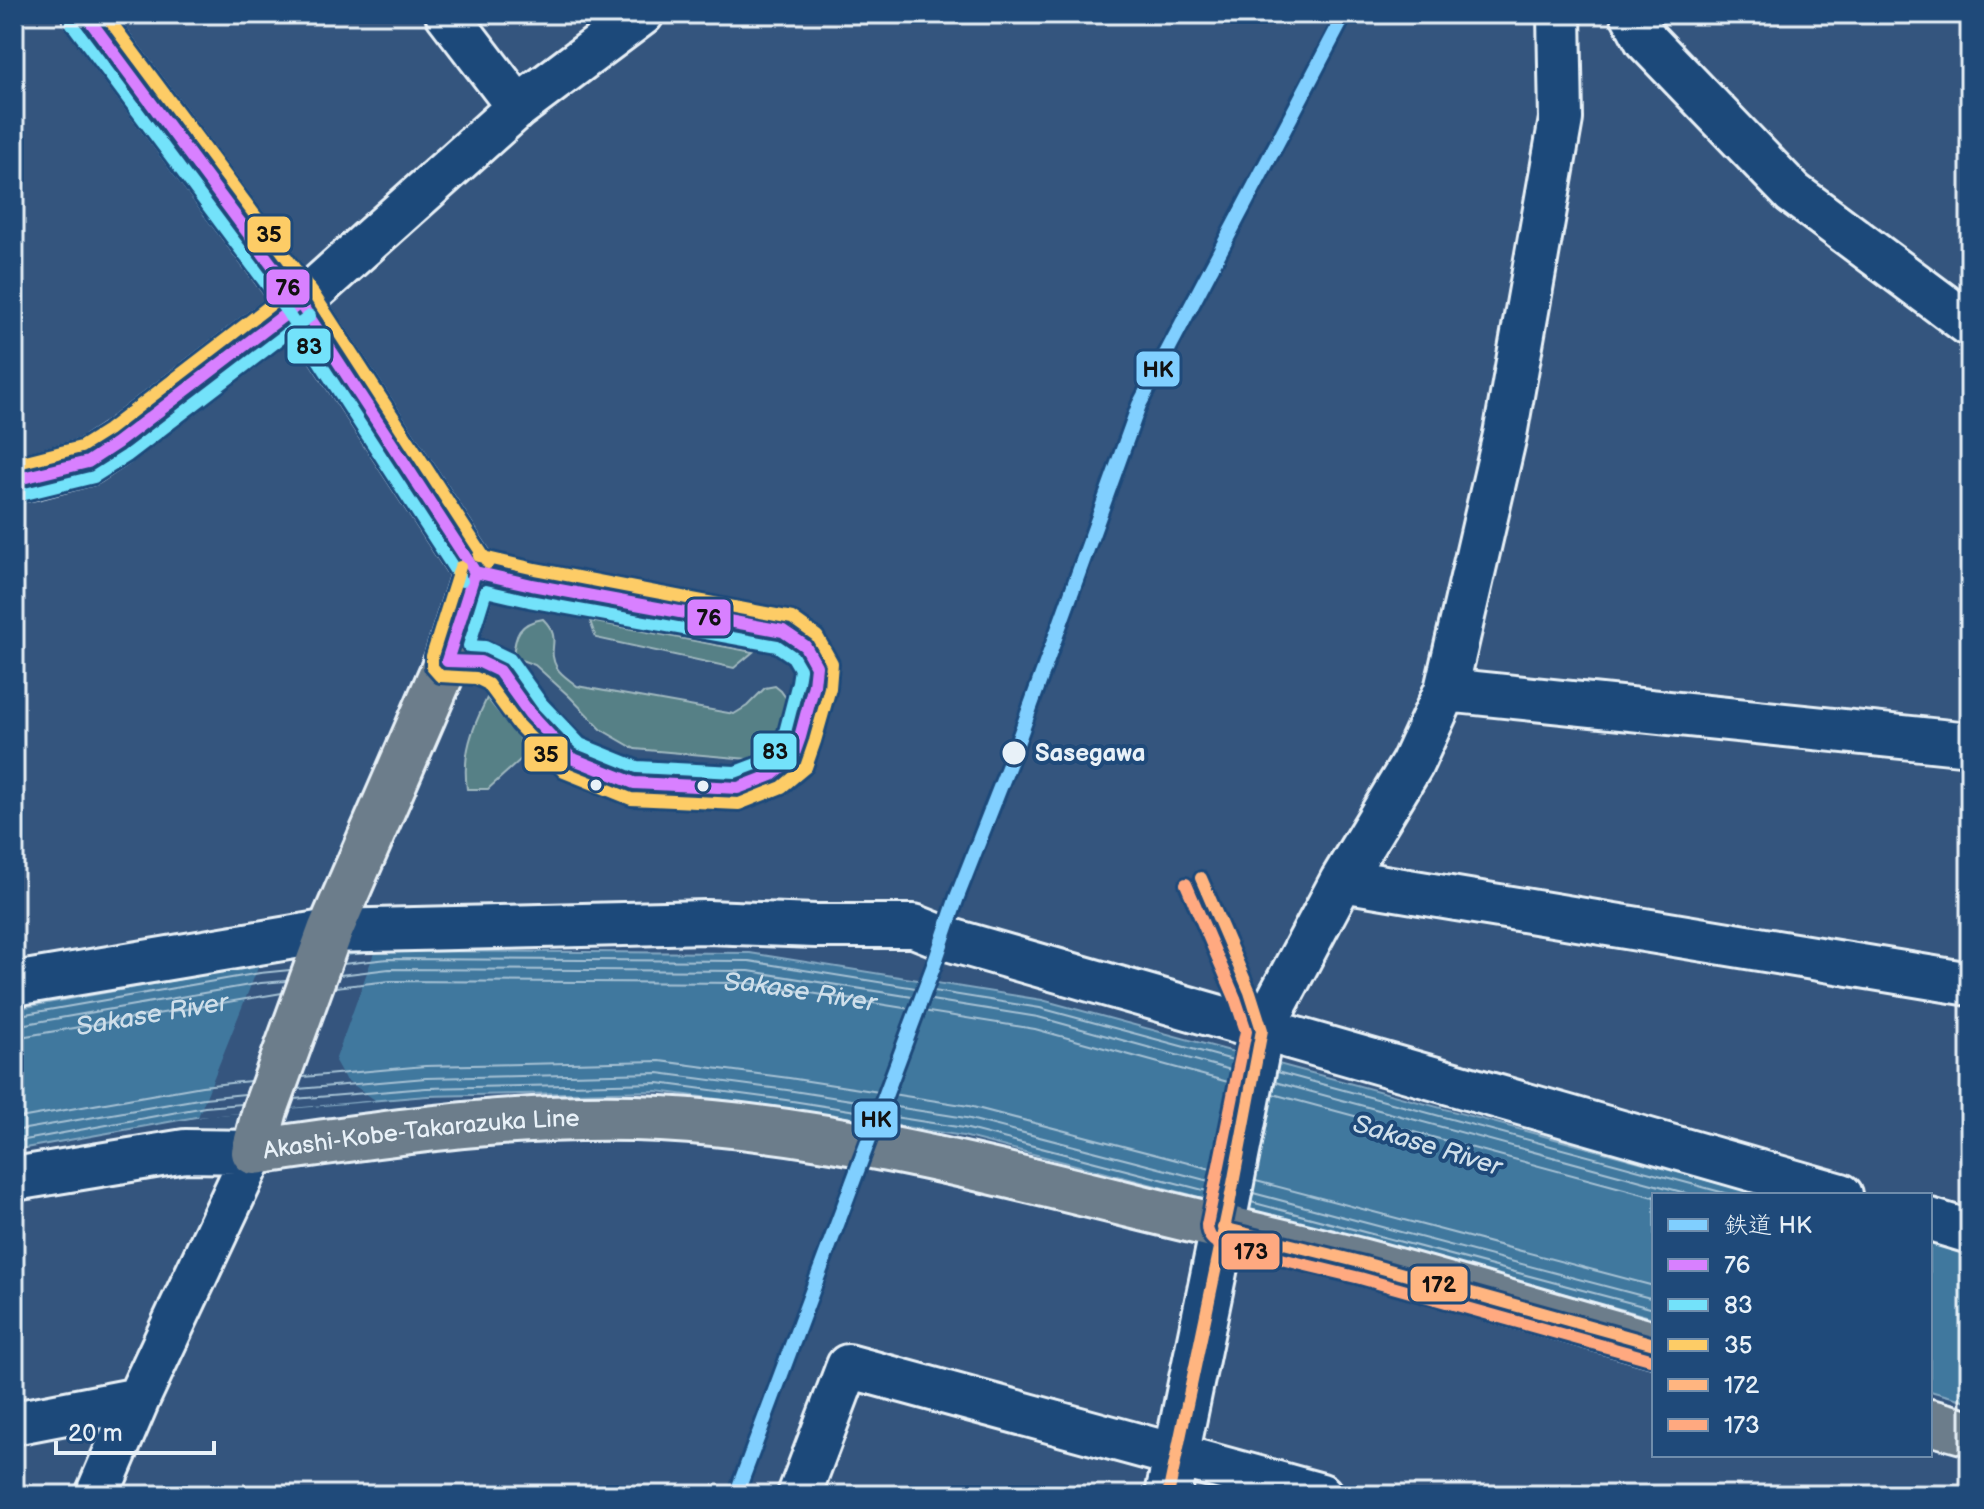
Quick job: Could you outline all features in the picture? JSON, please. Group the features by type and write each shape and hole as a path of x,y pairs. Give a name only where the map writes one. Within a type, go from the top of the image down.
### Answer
{"main road":[{"path":"14,480 88,462 300,303"},
{"name":"Akashi-Kobe-Takarazuka Line","path":"300,303 475,572 447,661 325,945 265,1110 254,1152 476,1123 658,1119 728,1124 890,1149 1226,1217 1364,1263 1652,1343"},
{"path":"1932,1423 1970,1433"}],"street":[{"path":"85,14 300,303 518,107 642,14"},
{"path":"447,14 518,107"},
{"path":"1173,1475 1260,1044 1342,880 1412,764 1446,690 1505,435 1561,119 1559,14"},
{"path":"1632,14 1646,40 1793,193 1970,325"},
{"path":"1446,690 1970,744"},
{"path":"1342,880 1970,984"},
{"path":"14,984 325,945 707,922 914,926 1260,1044 1833,1193"},
{"path":"14,1179 185,1151 254,1152 138,1399 100,1495"},
{"path":"1932,1221 1970,1232"},
{"path":"799,1495 848,1366 1173,1475 1321,1495"},
{"path":"14,1423 138,1399"}],"green space":[{"path":"543,619 552,633 557,668 577,686 734,714 765,688 775,686 788,701 778,742 748,759 635,749 602,730 535,665 513,657 515,642 523,627"},
{"path":"590,621 753,652 734,668 596,638"},
{"path":"487,698 530,751 488,789 467,789 466,764 470,742"}],"water":[{"name":"Sakase River","path":"387,951 750,953 1042,1000 1755,1193 1652,1193 1652,1317 963,1136 657,1091 427,1096 207,1115 14,1150 14,1009 259,965"},
{"path":"1932,1241 1970,1251 1970,1402 1932,1392"}],"pier":[{"path":"374,953 335,1061 345,1079 375,1100 198,1117 259,965"}],"rail line":[{"name":"HK","path":"736,1495 957,897 1014,752 1139,405 1345,14"}],"transit line":[{"name":"76","path":"85,14 300,303 475,572"},
{"name":"35","path":"105,14 313,293 488,563"},
{"name":"83","path":"72,24 287,312 462,581"},
{"name":"35","path":"14,464 81,447 108,430 290,290"},
{"name":"76","path":"14,480 88,462 300,303"},
{"name":"83","path":"17,496 94,477 127,456 310,316"},
{"name":"35","path":"460,567 432,656 432,667 440,676 476,678 488,684 518,725 564,772 631,799 739,804 782,787 806,767 830,688 832,663 817,636 792,618 479,556"},
{"name":"76","path":"475,572 783,631 805,646 816,666 814,685 793,757 772,775 738,788 634,783 571,758 530,714 499,671 480,662 447,661 475,572"},
{"name":"83","path":"486,591 777,646 793,657 800,669 779,748 764,761 735,772 637,767 580,744 542,704 510,659 485,647 469,646 486,591"},
{"name":"172","path":"1168,1495 1262,1030 1250,992 1201,878"},
{"name":"173","path":"1186,884 1246,1031 1207,1225 1212,1239 1219,1244 1360,1278 1650,1359"},
{"name":"172","path":"1223,1228 1364,1263 1652,1343"}],"place":[{"name":"Sasegawa","path":"1014,753"}]}
